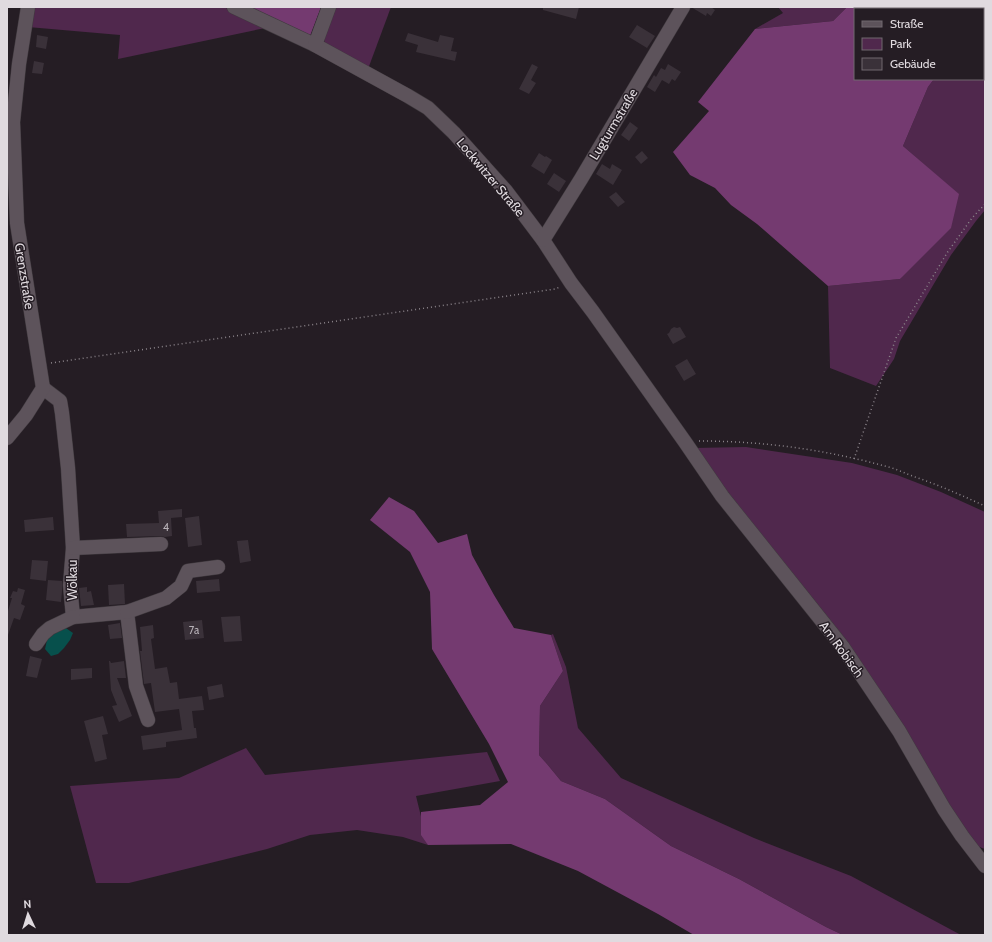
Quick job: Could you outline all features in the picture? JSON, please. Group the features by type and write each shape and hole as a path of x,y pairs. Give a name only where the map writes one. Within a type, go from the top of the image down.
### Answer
{"street":[{"name":"Grenzstraße","path":"28,7 19,64 13,122 17,223 43,388"},
{"name":"Lockwitzer Straße","path":"234,7 315,45 408,96 428,108 436,115 506,191 543,240 571,283 675,429"},
{"path":"315,45 329,7"},
{"name":"Lugturmstraße","path":"543,240 683,7"},
{"path":"7,438 26,415 43,388"},
{"name":"Wölkau","path":"43,388 60,401 62,412 68,468 73,548 70,584 73,617 127,612 166,598 181,586 188,571 218,567"},
{"name":"Am Robisch","path":"675,429 686,442 722,496 842,646 899,731 944,809 985,866"},
{"path":"73,548 161,544"},
{"path":"127,612 136,686 148,720"},
{"path":"36,644 43,634 50,628 73,617"}],"path":[{"path":"854,459 896,338 947,253 972,218 985,204"},
{"path":"39,365 555,289 571,283"},
{"path":"686,442 718,441 759,443 814,450 893,468 948,489 985,506"}],"green space":[{"path":"33,7 224,7 265,28 118,59 120,35 28,27"},
{"path":"331,7 391,7 368,69 325,47 323,31"},
{"path":"778,7 847,7 833,21 755,29 783,13"},
{"path":"952,7 985,7 985,210 951,255 900,341 894,359 876,386 830,368 828,286 900,279 958,194 903,146 928,87 933,80 984,80 984,8"},
{"path":"746,447 852,463 897,475 941,492 985,512 985,849 971,844 864,673 693,448"},
{"path":"553,634 566,667 578,728 621,778 754,838 851,876 961,935 843,935 739,879 671,846 605,799 561,781 539,755 540,706 563,671 551,635"},
{"path":"246,748 265,775 487,752 500,781 416,796 428,845 403,837 357,830 310,835 267,849 129,883 96,883 70,786 179,778"}],"shaded area":[{"path":"241,7 321,7 310,36"},
{"path":"847,7 953,8 854,8 854,80 933,80 928,87 903,146 959,194 951,228 900,279 828,286 757,224 731,205 715,188 690,175 673,152 709,111 698,102 755,29 833,21"},
{"path":"389,497 414,511 438,543 467,534 472,555 514,628 551,635 563,671 540,706 539,755 561,781 605,799 671,846 739,879 843,935 694,935 578,871 511,844 428,845 421,835 421,812 480,805 508,782 489,744 432,649 430,592 410,552 370,520"},
{"path":"63,626 73,633 64,648 58,654 51,656 45,649 47,640"}],"building":[{"path":"543,7 579,7 576,19 543,10"},
{"path":"691,7 711,7 715,10 711,16 707,13 706,16"},
{"path":"637,25 655,36 647,48 629,37"},
{"path":"408,33 438,42 440,35 454,38 451,51 457,52 455,61 416,52 418,45 405,41"},
{"path":"37,35 48,37 46,49 36,47"},
{"path":"34,61 44,63 42,74 32,73"},
{"path":"532,64 538,67 531,80 536,83 529,94 519,89"},
{"path":"668,64 681,72 675,81 672,79 669,84 662,80 655,92 647,87 654,75 656,77 661,68 665,70"},
{"path":"630,122 638,128 629,141 621,135"},
{"path":"642,151 648,158 641,164 635,157"},
{"path":"539,153 552,160 544,174 531,166"},
{"path":"602,164 610,169 612,164 622,170 613,185 596,174"},
{"path":"554,173 566,181 559,192 547,184"},
{"path":"616,192 625,202 618,207 609,197"},
{"path":"674,327 680,327 686,337 673,344 667,334"},
{"path":"687,359 696,374 684,381 675,366"},
{"path":"182,509 182,517 171,518 172,536 127,537 126,524 159,523 158,511"},
{"path":"199,516 202,545 188,547 185,518"},
{"path":"53,517 54,530 25,532 24,520"},
{"path":"248,540 251,561 240,563 237,541"},
{"path":"32,560 48,561 46,581 30,579"},
{"path":"219,579 220,591 197,593 196,581"},
{"path":"48,580 62,581 61,602 46,600"},
{"path":"124,584 125,604 109,605 108,585"},
{"path":"87,587 87,592 91,591 94,605 81,606 79,588"},
{"path":"18,588 25,590 21,604 25,606 20,620 14,618 7,635 7,614 12,598 10,598 13,591 17,592"},
{"path":"240,616 242,641 224,642 221,617"},
{"path":"202,620 204,638 185,640 183,622"},
{"path":"120,623 122,638 110,639 108,625"},
{"path":"153,625 154,638 151,639 155,669 167,667 170,683 177,682 179,699 202,696 204,710 192,711 197,738 166,742 166,747 143,750 141,736 182,730 179,709 155,712 151,683 144,684 140,651 142,651 140,627"},
{"path":"30,656 42,659 37,678 26,676"},
{"path":"109,661 111,663 124,661 126,678 117,678 132,716 119,722 112,706 117,705 111,690"},
{"path":"92,668 92,678 71,680 71,669"},
{"path":"222,684 224,697 209,700 207,687"},
{"path":"103,716 108,734 102,735 107,759 95,762 84,721"}]}
